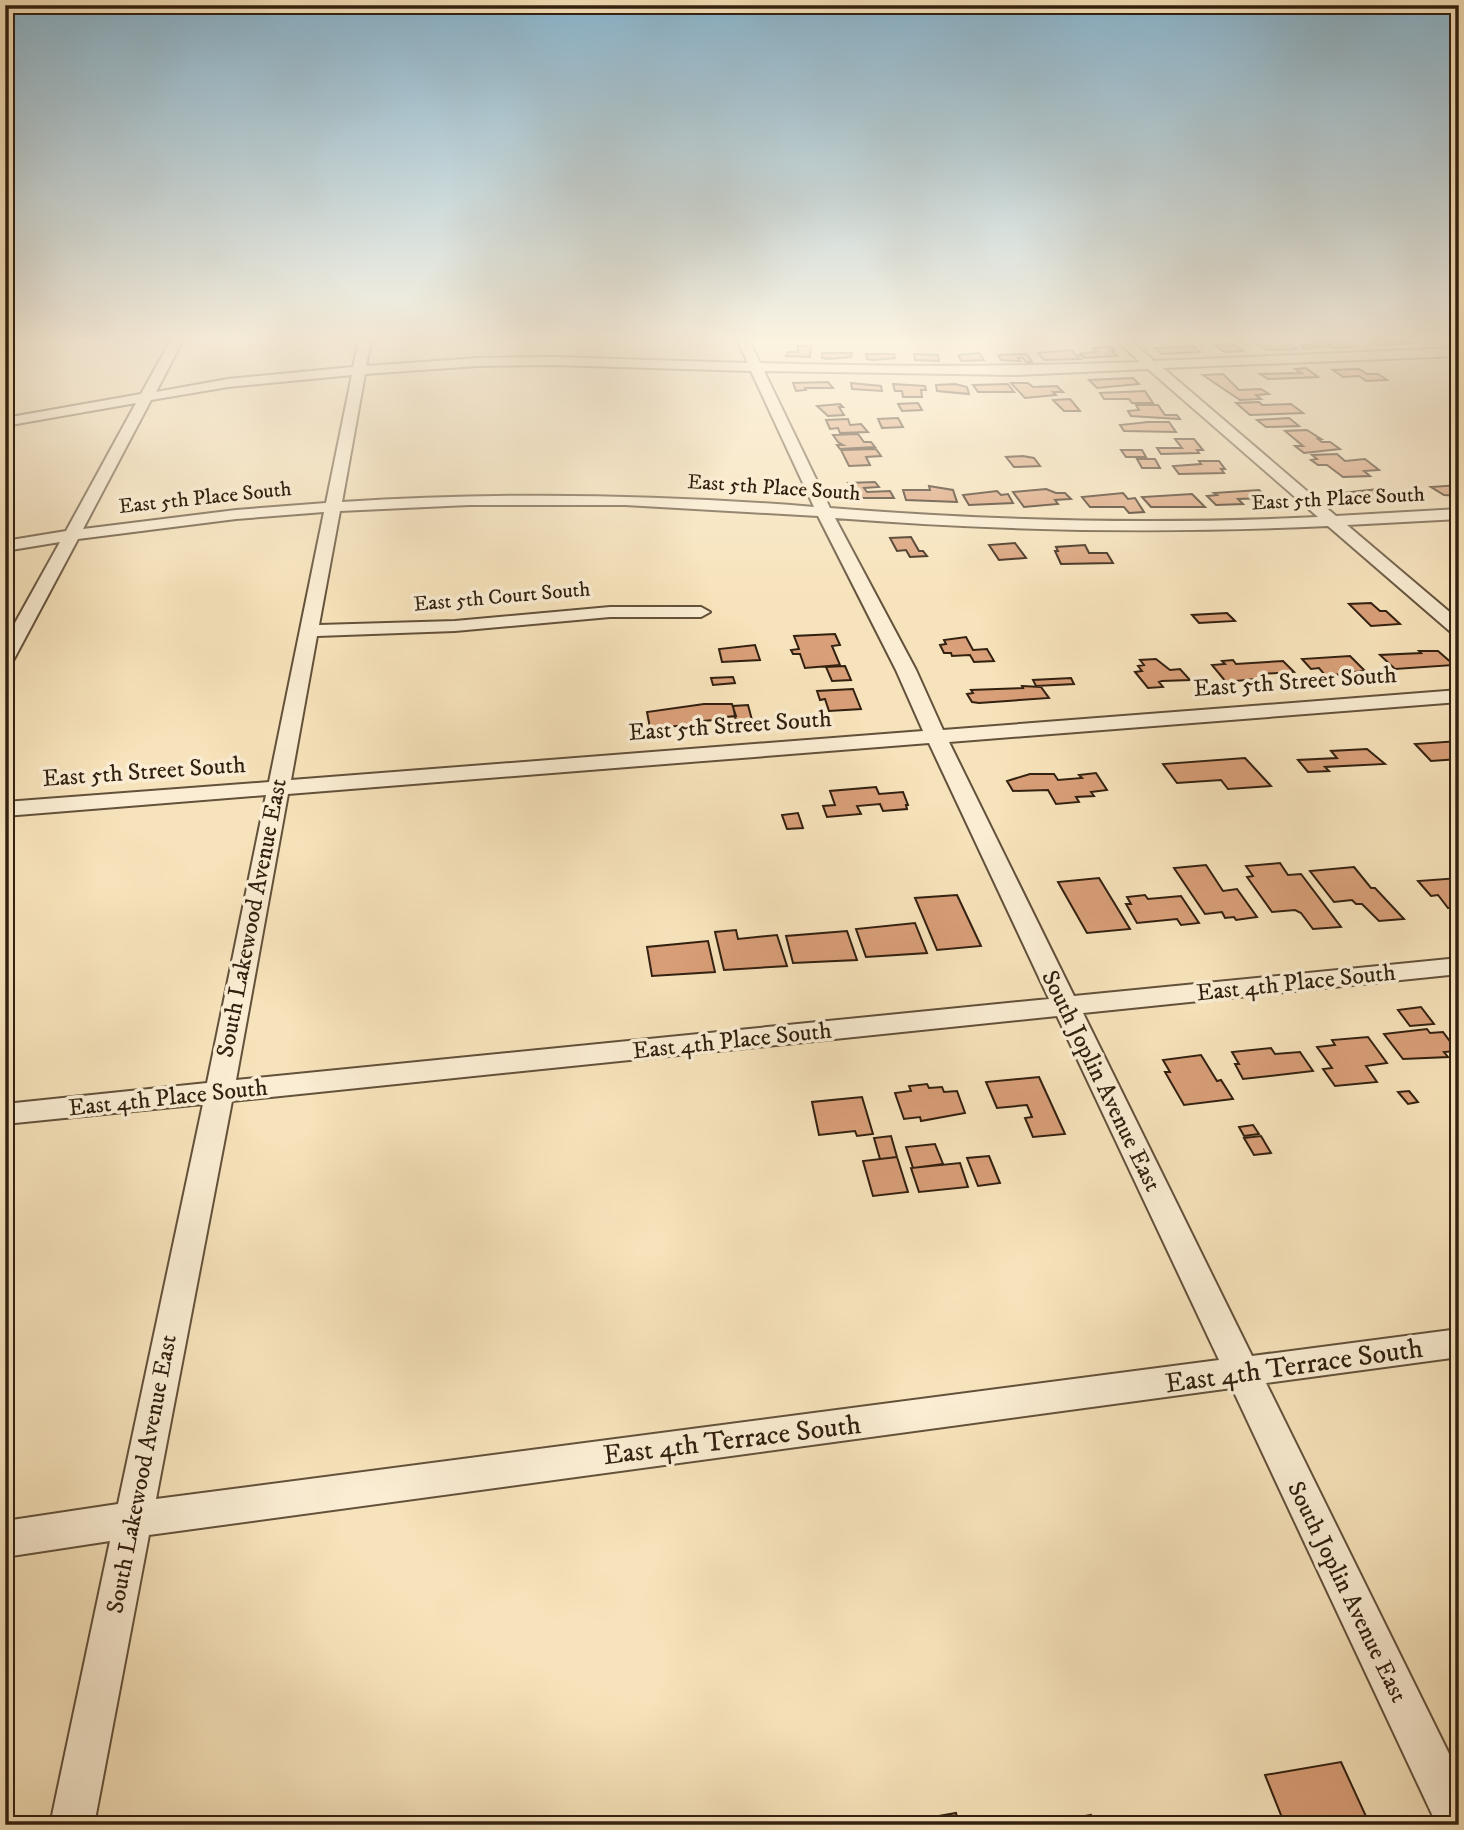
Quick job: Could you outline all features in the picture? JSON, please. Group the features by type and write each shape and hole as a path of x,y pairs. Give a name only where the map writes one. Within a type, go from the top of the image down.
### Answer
{"street":[{"path":"5,659 131,425"},
{"name":"South Lakewood Avenue East","path":"72,1825 219,1093 276,788 349,425"},
{"name":"South Joplin Avenue East","path":"783,425 824,512 906,670 935,736 1459,1822"},
{"path":"1220,425 1331,521 1451,616 1459,630"},
{"name":"East 5th Place South","path":"5,546 72,534 332,506 465,499 629,500 1027,526 1198,527 1459,514"},
{"name":"East 5th Court South","path":"307,632 455,626 610,611 701,612"},
{"name":"East 5th Street South","path":"5,809 1459,696"},
{"name":"East 4th Place South","path":"5,1114 1459,966"},
{"name":"East 4th Terrace South","path":"5,1539 1459,1343"}],"building":[{"path":"828,425 862,425 868,432 840,433 838,428 830,429"},
{"path":"881,425 903,427 882,428"},
{"path":"1120,425 1171,425 1176,432 1124,431"},
{"path":"1264,425 1299,426 1266,427"},
{"path":"1307,430 1322,442 1330,442 1340,449 1304,453 1295,446 1303,446 1285,431"},
{"path":"858,434 864,442 871,442 875,447 840,449 837,445 843,445 833,435"},
{"path":"1175,439 1194,439 1203,450 1197,450 1199,453 1161,454 1157,448 1182,448"},
{"path":"876,449 881,456 866,457 870,465 849,466 841,450"},
{"path":"1121,450 1142,450 1146,457 1126,457"},
{"path":"1337,454 1345,461 1365,459 1379,470 1364,471 1370,476 1343,477 1327,465 1318,465 1311,460 1317,459 1312,455"},
{"path":"1006,457 1034,458 1040,466 1014,467"},
{"path":"1137,459 1155,459 1160,468 1142,468"},
{"path":"1199,461 1219,461 1225,469 1221,469 1224,473 1179,474 1173,466 1201,464"},
{"path":"875,482 879,487 864,488 867,492 890,491 894,498 856,498 848,483"},
{"path":"1459,485 1459,496 1444,495 1431,487"},
{"path":"929,486 953,490 957,502 906,500 903,490 930,490"},
{"path":"1046,489 1065,493 1071,499 1055,500 1058,504 1024,507 1013,492"},
{"path":"1378,489 1389,498 1356,500 1343,493"},
{"path":"1259,490 1267,498 1238,499 1243,504 1216,505 1207,496 1217,495 1214,493"},
{"path":"997,491 1001,495 1008,494 1013,503 969,505 963,495"},
{"path":"1123,493 1128,499 1135,498 1144,512 1129,513 1124,507 1090,507 1082,497"},
{"path":"1192,494 1205,507 1151,507 1142,497"},
{"path":"911,537 919,551 923,551 927,556 910,557 906,550 897,551 890,538"},
{"path":"1015,543 1026,558 999,560 989,545"},
{"path":"1085,545 1089,553 1107,553 1113,563 1061,564 1056,547"},
{"path":"1371,603 1380,611 1386,611 1400,624 1371,626 1349,604"},
{"path":"1227,613 1235,621 1199,623 1192,615"},
{"path":"835,634 840,645 832,646 840,665 805,668 800,654 793,654 791,650 799,649 794,636"},
{"path":"966,637 973,650 987,649 994,661 974,662 970,655 952,656 951,653 944,653 940,645 946,644 944,640"},
{"path":"755,645 760,660 722,662 719,649"},
{"path":"1419,651 1438,651 1454,665 1395,669 1380,655 1421,653"},
{"path":"1350,656 1365,671 1325,675 1319,668 1311,669 1302,659"},
{"path":"1156,659 1170,670 1180,669 1190,680 1162,681 1159,682 1163,687 1148,688 1135,672 1142,671 1138,666 1144,665 1140,660"},
{"path":"1233,660 1236,664 1283,661 1294,672 1261,674 1265,678 1226,682 1212,665"},
{"path":"845,666 851,680 832,681 826,667"},
{"path":"733,677 735,683 713,685 711,678"},
{"path":"1071,678 1074,684 1036,686 1033,680"},
{"path":"1022,686 1041,687 1049,698 979,703 972,702 967,694 973,693 971,690 1023,688"},
{"path":"853,689 861,709 829,711 825,699 820,700 817,691"},
{"path":"704,704 732,704 736,716 714,718 703,721 704,724 650,728 647,712"},
{"path":"748,705 752,720 736,721 733,706"},
{"path":"1459,741 1459,759 1431,761 1415,744"},
{"path":"1367,749 1385,764 1325,767 1329,771 1308,772 1298,760 1337,758 1331,751"},
{"path":"1245,758 1271,786 1228,789 1221,780 1177,783 1163,764"},
{"path":"1096,773 1107,790 1091,792 1094,796 1076,797 1079,802 1056,804 1048,790 1013,791 1007,781 1030,774 1054,774 1058,780 1082,778 1079,775"},
{"path":"876,787 879,794 903,792 907,809 883,811 880,804 857,806 861,814 827,817 823,806 835,805 830,791"},
{"path":"798,813 803,828 787,829 782,815"},
{"path":"1280,863 1288,875 1301,874 1341,927 1313,929 1301,913 1295,910 1272,912 1247,877 1253,876 1246,866"},
{"path":"1206,865 1223,891 1237,889 1257,917 1236,920 1234,917 1225,918 1222,912 1205,914 1174,868"},
{"path":"1354,867 1371,888 1375,888 1404,919 1379,921 1362,904 1356,904 1352,900 1334,902 1310,871"},
{"path":"1099,878 1130,929 1087,933 1058,882"},
{"path":"1459,878 1459,907 1448,908 1438,895 1431,896 1418,881"},
{"path":"957,895 981,946 937,950 915,898"},
{"path":"1145,895 1148,899 1181,896 1199,923 1181,925 1177,919 1137,923 1126,904 1131,904 1127,897"},
{"path":"915,923 927,953 866,957 856,929"},
{"path":"736,930 738,939 777,935 787,966 724,970 715,932"},
{"path":"847,931 857,960 793,963 786,936"},
{"path":"708,941 715,972 652,976 647,947"},
{"path":"1421,1007 1434,1024 1410,1026 1398,1010"},
{"path":"1427,1029 1430,1033 1443,1032 1457,1051 1444,1052 1448,1057 1403,1059 1384,1034"},
{"path":"1368,1037 1387,1063 1366,1066 1377,1082 1335,1086 1323,1069 1332,1068 1317,1047 1335,1045 1332,1040"},
{"path":"1271,1048 1275,1054 1300,1052 1313,1071 1243,1079 1232,1052"},
{"path":"1201,1055 1217,1081 1221,1080 1233,1099 1184,1105 1165,1072 1170,1072 1163,1060"},
{"path":"1039,1077 1065,1134 1033,1137 1025,1118 1032,1117 1027,1105 997,1108 986,1082"},
{"path":"927,1084 929,1088 942,1087 944,1092 957,1091 965,1113 921,1121 920,1117 904,1119 895,1093 911,1091 909,1086"},
{"path":"1409,1091 1418,1102 1408,1104 1398,1092"},
{"path":"862,1097 873,1134 857,1136 855,1131 819,1135 812,1102"},
{"path":"1253,1125 1259,1134 1244,1136 1239,1127"},
{"path":"891,1136 897,1157 880,1159 874,1138"},
{"path":"1261,1136 1271,1153 1254,1155 1244,1138"},
{"path":"935,1144 943,1164 913,1168 906,1147"},
{"path":"989,1156 1000,1183 978,1186 967,1158"},
{"path":"897,1157 908,1192 873,1196 863,1161"},
{"path":"960,1163 968,1187 919,1192 911,1168"},
{"path":"1341,1762 1370,1825 1285,1825 1265,1775"},
{"path":"956,1813 959,1825 888,1825"},
{"path":"1091,1815 1095,1825 1038,1825"}]}
